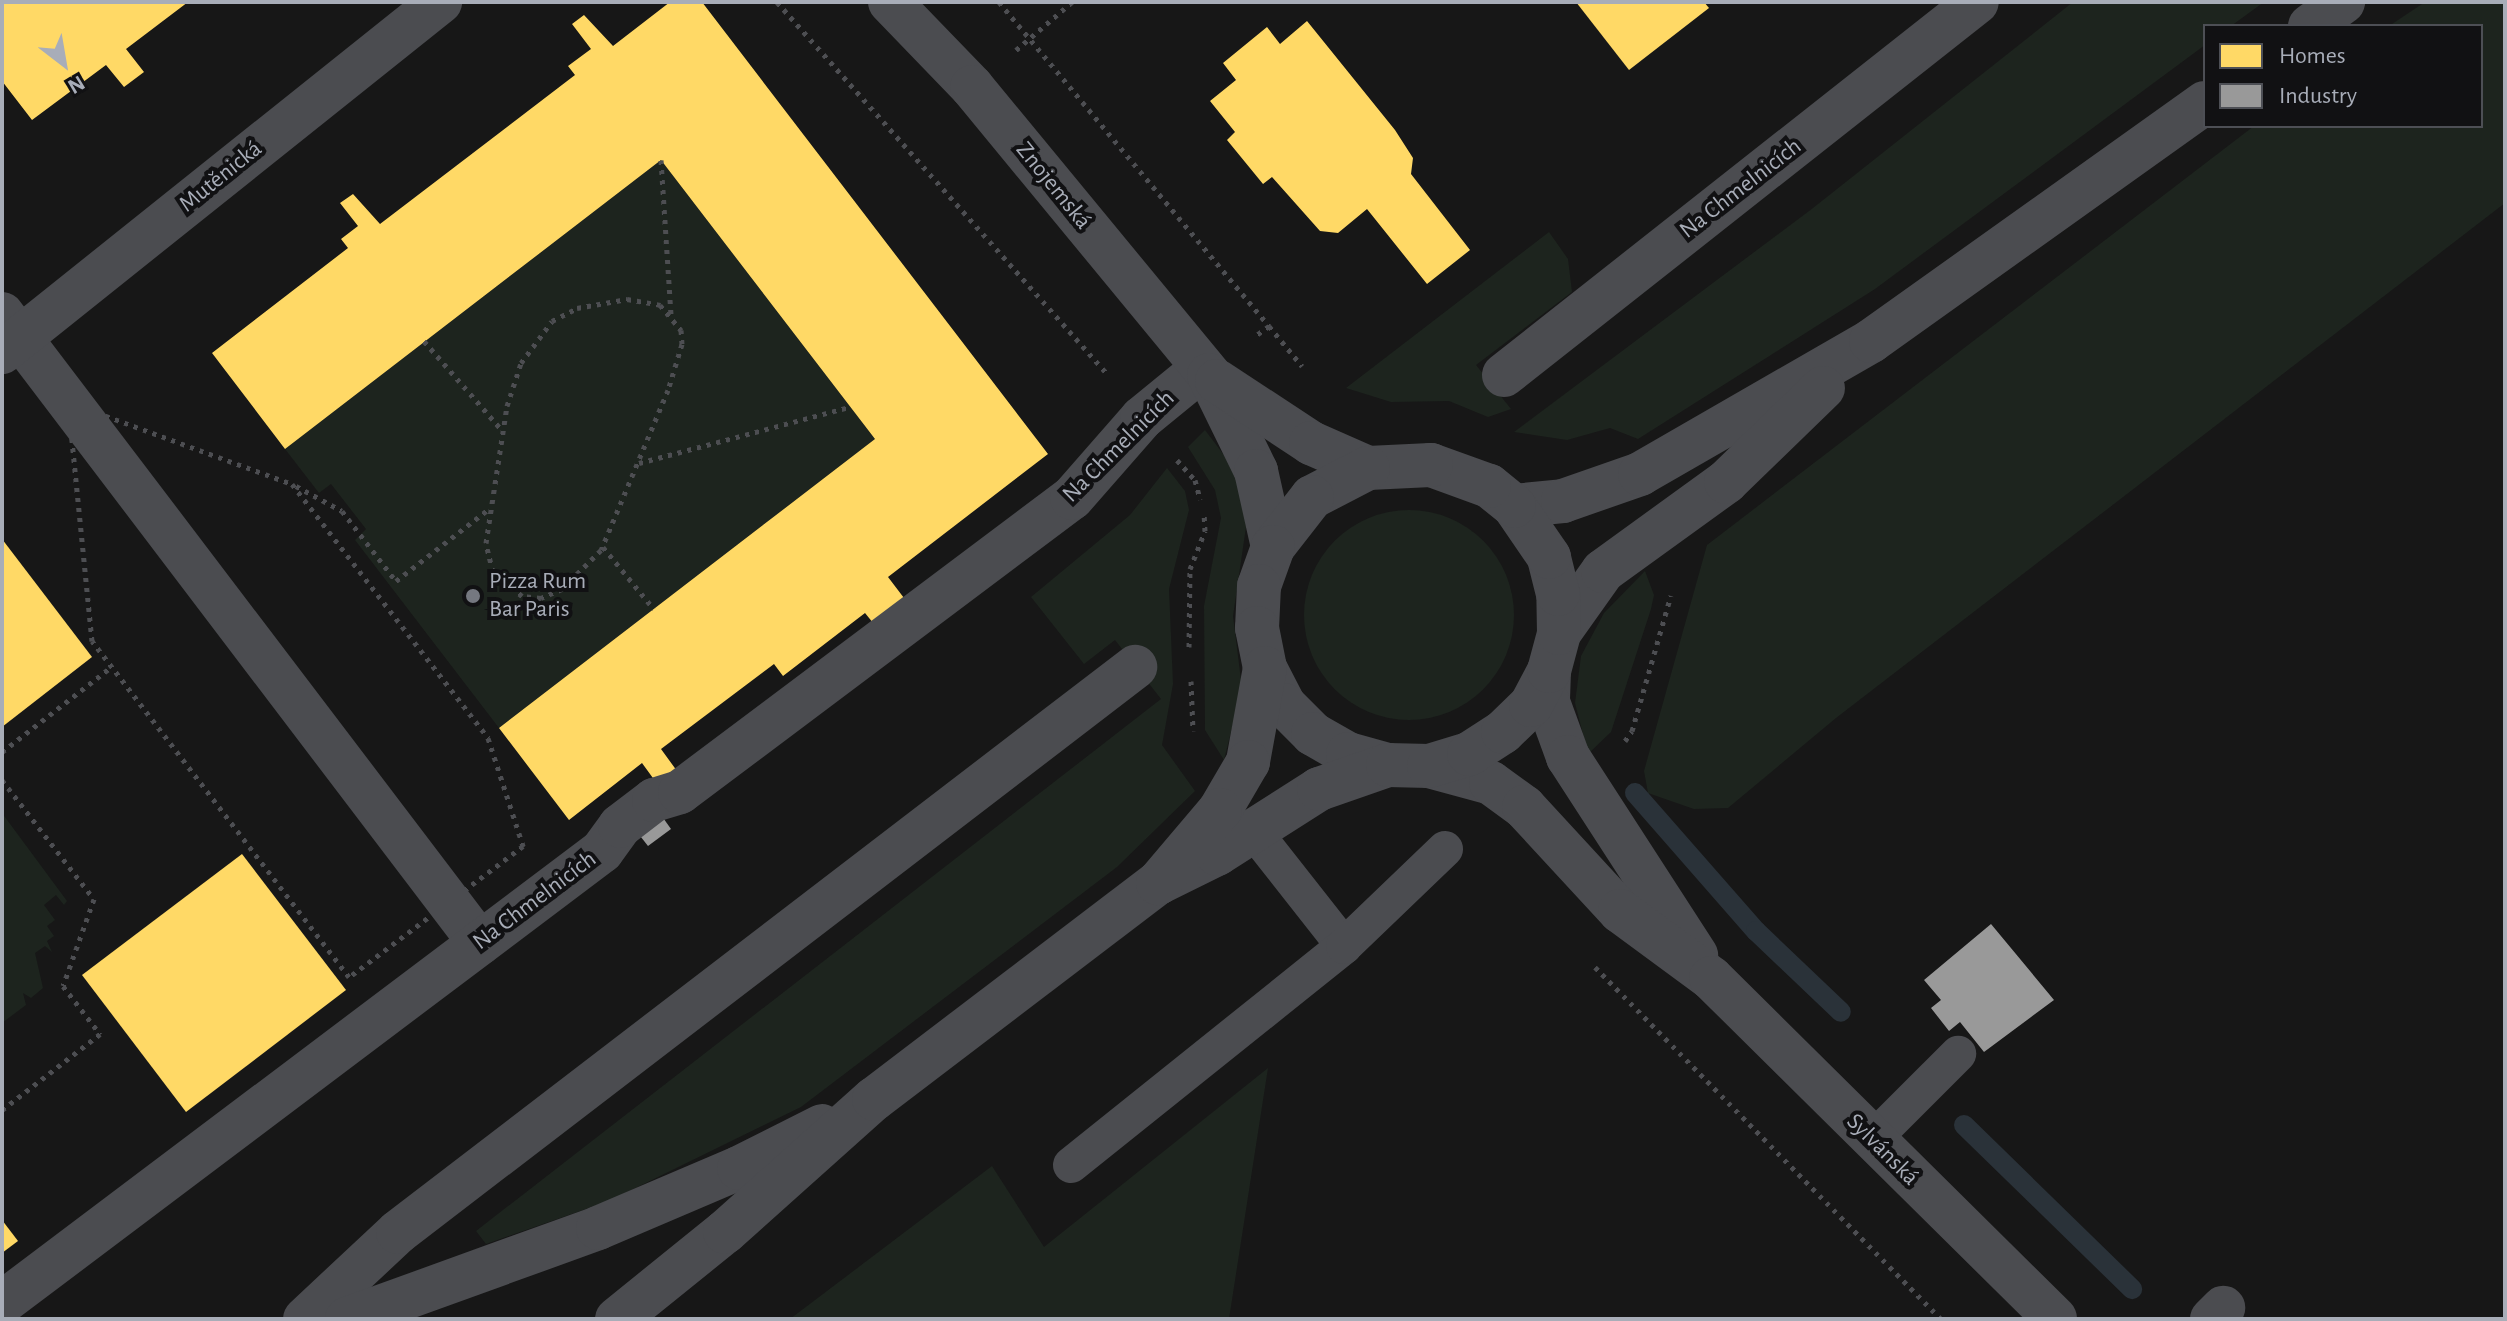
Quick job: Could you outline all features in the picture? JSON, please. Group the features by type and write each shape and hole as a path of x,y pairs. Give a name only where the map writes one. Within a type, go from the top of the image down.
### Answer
{"street":[{"name":"Mutěnická","path":"8,335 440,2"},
{"name":"Znojemská","path":"890,2 972,87 1206,372 1256,471 1273,547"},
{"name":"Na Chmelnicích","path":"1504,375 1977,2"},
{"path":"2313,24 2343,2"},
{"path":"1514,506 1563,501 1640,474 1871,341 2203,104"},
{"path":"8,335 480,943"},
{"path":"617,1319 725,1232 874,1099 1158,883 1217,854 1319,789 1469,754 1503,732 1531,705 1554,652 1603,571 1726,482 1871,341"},
{"name":"Na Chmelnicích","path":"2,1303 602,851 620,826 654,800 680,792 1072,498 1142,418 1206,372"},
{"name":"Znojemská","path":"1206,372 1311,443 1368,468"},
{"path":"1409,766 1348,754 1313,734 1284,705 1265,668 1257,628 1259,586 1273,547 1312,497 1368,468 1431,465 1489,486 1514,506 1549,557 1558,594 1554,652"},
{"name":"Sylvánská","path":"1554,652 1548,702 1568,757 1711,978"},
{"path":"305,1319 398,1232 1135,667"},
{"path":"1158,883 1220,810 1248,762 1265,668"},
{"name":"Sylvánská","path":"1409,766 1491,783 1524,807 1620,911 1711,978 2055,1319"},
{"path":"347,1319 598,1228 739,1168 874,1099"}],"lane":[{"path":"1252,829 1344,946"},
{"path":"1071,1165 1344,946 1445,849"},
{"path":"1872,1140 1958,1054"}],"path":[{"path":"777,2 1142,418"},
{"path":"999,2 1269,326 1206,372"},
{"path":"972,87 1072,2"},
{"path":"661,160 671,315 682,344 639,463 603,547 562,589 541,598 522,596 488,562 490,508 502,431 521,363 533,340 552,321 577,308 627,299 660,305 671,315"},
{"path":"424,341 502,431"},
{"path":"639,463 850,407"},
{"path":"292,484 342,511 396,581 490,508"},
{"path":"603,547 654,609"},
{"path":"2,752 111,667"},
{"path":"2,780 94,899 63,986 100,1034 2,1110"},
{"path":"1588,959 1941,1319"}],"shaded area":[{"path":"2073,2 2264,2 2234,24 2203,24 2203,46 1875,289 1638,439 1610,428 1567,440 1514,432 1813,208"},
{"path":"2425,2 2505,2 2505,203 1836,718 1728,808 1694,809 1648,793 1644,771 1707,545 2251,128 2483,128 2483,24 2392,24"},
{"path":"661,160 875,439 499,728 355,540 366,529 331,484 319,493 285,449"},
{"path":"1549,232 1568,259 1572,292 1476,365 1511,409 1488,417 1449,401 1391,402 1346,388"},
{"path":"1205,430 1230,463 1241,492 1246,527 1233,616 1242,688 1224,760 1205,730 1204,606 1221,518 1215,490 1188,447"},
{"path":"1167,468 1185,491 1189,510 1169,589 1173,684 1162,745 1195,791 1117,867 801,1107 609,1201 486,1244 476,1231 1161,699 1115,640 1084,664 1031,597 1130,515"},
{"path":"1409,510 1449,518 1483,541 1506,575 1514,615 1506,655 1483,689 1449,712 1409,720 1369,712 1335,689 1312,655 1304,615 1312,575 1335,541 1369,518"},
{"path":"1645,571 1654,595 1651,609 1611,732 1588,754 1575,703 1581,656 1604,613"},
{"path":"2,813 67,901 64,905 56,895 44,905 55,920 47,926 54,936 47,941 52,952 45,946 35,953 43,988 31,998 23,993 26,1005 2,1023"},
{"path":"1268,1068 1229,1319 790,1319 992,1166 1044,1247"}],"building: Homes":[{"path":"2,2 188,2 126,49 144,72 124,87 106,65 32,120 2,81"},
{"path":"670,2 702,2 1048,454 888,577 904,598 878,629 865,613 783,676 774,664 661,749 677,771 658,785 642,763 569,820 499,728 875,439 661,160 285,449 212,353 348,248 341,239 358,226 340,203 353,194 380,224 575,75 568,66 591,49 572,24 584,15 613,46"},
{"path":"1576,2 1704,2 1709,8 1629,70"},
{"path":"1307,21 1395,130 1413,158 1411,174 1470,250 1427,284 1367,209 1338,233 1320,231 1272,177 1263,184 1227,140 1235,132 1210,101 1236,80 1223,63 1267,27 1280,44"},
{"path":"2,539 92,657 2,727"},
{"path":"242,854 346,990 186,1112 82,975"},
{"path":"2,1220 18,1241 2,1253"}],"building: Industry":[{"path":"661,815 671,829 648,846 637,832"},
{"path":"1991,924 2054,1000 1984,1052 1960,1022 1949,1031 1931,1008 1941,1000 1924,980"}],"waterway":[{"path":"1635,793 1756,931 1841,1012"},
{"path":"1964,1125 2132,1289"}],"place":[{"name":"Pizza Rum Bar Paris","path":"473,596"}]}
